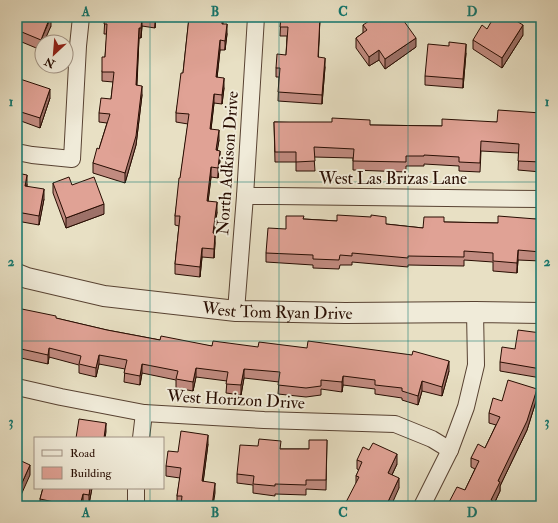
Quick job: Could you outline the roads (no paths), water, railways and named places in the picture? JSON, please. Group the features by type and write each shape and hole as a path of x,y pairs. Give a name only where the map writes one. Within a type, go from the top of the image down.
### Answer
{"street":[{"path":"17,152 72,159 81,17"},
{"name":"North Adkison Drive","path":"236,311 256,17"},
{"name":"West Las Brizas Lane","path":"245,196 541,198"},
{"name":"West Tom Ryan Drive","path":"17,274 27,278 104,296 236,311 345,314 475,312 541,313"},
{"path":"422,506 450,450 466,407 476,365 475,312"},
{"name":"West Horizon Drive","path":"17,387 144,413 264,420 395,424 432,439 450,450"},
{"path":"141,437 144,413"},
{"path":"136,489 136,506"}]}
